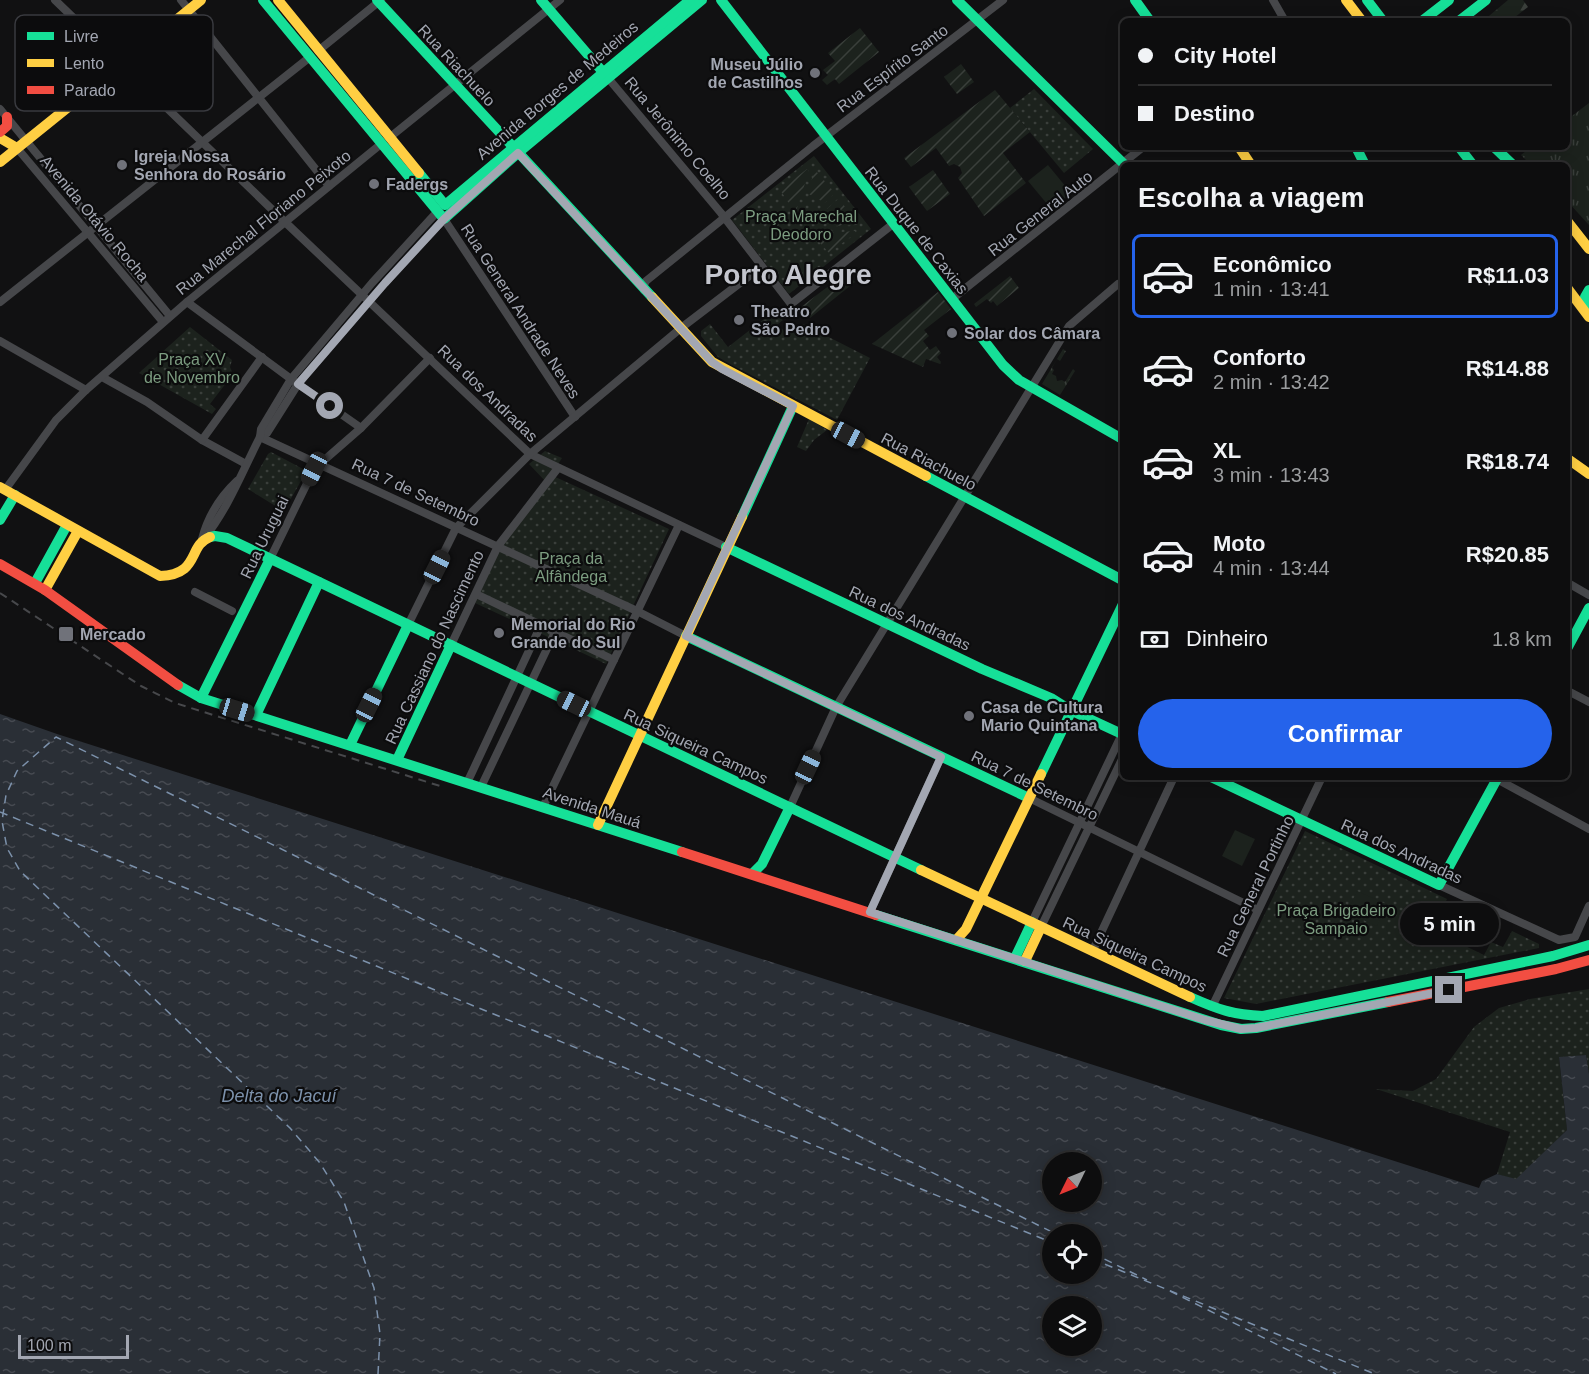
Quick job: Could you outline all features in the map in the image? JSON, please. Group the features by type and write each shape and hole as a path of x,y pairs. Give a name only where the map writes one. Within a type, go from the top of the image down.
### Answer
{"street":[{"name":"Rua dos Andradas","path":"56,0 71,15"},
{"path":"181,0 193,15"},
{"path":"183,15 201,0"},
{"path":"262,0 314,54 442,212"},
{"path":"278,0 314,54"},
{"name":"Rua Marechal Floriano Peixoto","path":"162,322 455,85 545,4 560,0"},
{"name":"Avenida Borges de Medeiros","path":"366,298 378,277 442,212 690,0"},
{"name":"Avenida Borges de Medeiros","path":"605,75 702,0"},
{"name":"Rua Duque de Caxias","path":"721,0 1003,365 1019,380 1120,438"},
{"path":"957,0 1122,162"},
{"name":"Rua Espírito Santo","path":"825,136 1003,0"},
{"path":"1135,0 1148,18"},
{"path":"1273,0 1283,18"},
{"path":"1346,0 1360,18"},
{"path":"1367,0 1381,18"},
{"path":"1426,18 1449,0"},
{"path":"1462,18 1481,0"},
{"path":"0,302 379,1"},
{"name":"Rua Riachuelo","path":"379,1 712,362 1120,579"},
{"name":"Rua Jerônimo Coelho","path":"545,4 724,218"},
{"path":"213,40 329,186"},
{"path":"0,162 63,111"},
{"name":"Rua dos Andradas","path":"170,111 530,454 982,669 1051,698 1070,710 1120,733"},
{"path":"0,132 7,126 3,113"},
{"name":"Avenida Otávio Rocha","path":"3,113 170,316"},
{"path":"644,290 646,281 825,136"},
{"name":"Avenida Otávio Rocha","path":"0,138 17,148 162,322"},
{"name":"Rua General Auto","path":"1126,162 1140,150"},
{"path":"1461,150 1471,162"},
{"path":"1497,150 1510,162"},
{"name":"Rua General Auto","path":"952,299 1120,167"},
{"name":"Avenida Borges de Medeiros","path":"78,531 160,576 173,577 185,570 201,542 233,496 238,480 260,437 267,433 294,381 366,298 385,283 442,212"},
{"name":"Rua General Andrade Neves","path":"442,212 575,417"},
{"path":"724,218 790,304 893,224"},
{"path":"1570,225 1589,249"},
{"path":"350,746 456,528 530,454 681,328 761,267"},
{"path":"378,277 385,283"},
{"path":"752,874 762,864 837,707 1069,326 1118,284"},
{"path":"1588,316 1585,301 1589,290"},
{"path":"1570,292 1588,316"},
{"path":"187,302 361,428"},
{"path":"0,520 5,492 56,420 162,322"},
{"path":"0,341 86,390"},
{"path":"202,440 262,357"},
{"name":"Rua Uruguai","path":"201,698 314,469 361,428 430,358"},
{"path":"102,377 144,400 202,440 246,464"},
{"path":"598,825 793,406"},
{"name":"Rua 7 de Setembro","path":"260,437 498,546"},
{"path":"1570,460 1589,474"},
{"path":"558,468 498,546 637,611"},
{"path":"5,492 78,531 45,590"},
{"path":"35,583 67,525"},
{"path":"543,807 679,525"},
{"name":"Rua Siqueira Campos","path":"201,542 209,536 221,535 1092,952 1212,1007 1238,1015 1263,1016 1553,956 1589,945"},
{"name":"Rua Cassiano do Nascimento","path":"397,760 498,546"},
{"name":"Avenida Mauá","path":"0,564 35,583 183,688 201,698 1205,1020 1241,1029 1256,1028 1556,969 1589,960"},
{"path":"256,715 319,582"},
{"path":"1570,584 1589,595"},
{"path":"195,592 232,611"},
{"path":"476,594 614,660"},
{"path":"1570,641 1589,608"},
{"path":"957,939 964,931 1120,610"},
{"name":"Rua 7 de Setembro","path":"637,611 1258,910"},
{"path":"466,783 541,625"},
{"path":"481,787 555,632"},
{"path":"533,642 547,649"},
{"path":"525,658 539,665"},
{"path":"1570,692 1589,702"},
{"path":"1037,924 1048,886 1120,740"},
{"path":"870,912 941,757"},
{"path":"1020,960 1037,924 1058,891 1120,763"},
{"path":"1100,779 1110,784"},
{"path":"1092,952 1173,780"},
{"name":"Rua dos Andradas","path":"1217,780 1559,940 1575,937 1589,906"},
{"name":"Rua General Portinho","path":"1212,1007 1321,780"},
{"path":"1439,885 1495,780"},
{"path":"1500,780 1589,829"},
{"path":"1058,865 1068,870"},
{"path":"1048,886 1058,891"}],"green space":[{"path":"1508,0 1523,0 1528,7 1514,18 1487,18"},
{"path":"860,28 879,52 839,84 835,79 827,85 822,80 828,75 823,70 835,61 828,53"},
{"path":"961,64 974,82 957,94 944,77"},
{"path":"1034,89 1093,149 1064,173 1010,108"},
{"path":"995,90 1030,132 1003,153 1026,183 984,216 958,178 962,173 960,167 954,164 949,166 936,148 911,167 904,158"},
{"path":"1589,103 1589,225 1570,204 1570,162 1528,162 1521,155 1527,150 1570,150 1570,117"},
{"name":"Praça Marechal Deodoro","path":"814,156 871,229 789,294 732,220"},
{"path":"1048,165 1071,193 1052,210 1028,181"},
{"path":"807,169 809,171 796,211 780,190"},
{"path":"815,170 835,193 825,203 807,193"},
{"path":"933,170 950,194 927,211 909,187"},
{"path":"840,200 858,225 832,226 827,209"},
{"path":"855,231 856,233 829,253 814,236 815,234"},
{"path":"847,272 855,282 810,318 801,307"},
{"path":"1010,276 1019,288 997,306 993,301 991,303 987,299 976,307 974,304"},
{"path":"938,292 951,309 924,330 929,336 923,341 930,350 936,346 941,353 937,357 940,364 926,359 923,367 872,344"},
{"path":"773,312 783,320 778,324 784,331 794,323 797,328 803,324 870,358 837,420 718,357 701,336 701,331 710,324 728,347"},
{"name":"Praça XV de Novembro","path":"190,327 232,360 230,367 233,374 210,404 216,409 212,414 139,373"},
{"path":"1063,349 1066,351 1060,361 1057,359"},
{"path":"1057,359 1052,368 1054,370 1052,374 1056,376 1057,381 1065,382 1073,369 1075,371 1060,395 1042,384"},
{"path":"809,419 827,430 814,440 806,451 797,447"},
{"name":"Praça da Alfândega","path":"545,451 562,458 551,475 669,529 606,664 475,603 498,546 546,482 529,464"},
{"path":"271,452 305,470 305,474 285,509 278,505 277,507 248,489"},
{"path":"1235,830 1255,839 1242,866 1222,856"},
{"name":"Praça Brigadeiro Sampaio","path":"1305,831 1447,899 1432,930 1484,955 1491,942 1503,947 1512,931 1539,944 1539,948 1256,1004 1224,998"},
{"path":"1357,891 1386,904 1377,926 1347,913"},
{"path":"1589,989 1589,1074 1586,1055 1559,1058 1567,1130 1516,1180 1497,1174 1510,1132 1376,1089 1413,1091 1436,1079 1474,1027 1499,1008 1530,999"}],"water":[{"name":"Delta do Jacuí","path":"0,714 1479,1188 1482,1181 1497,1174 1516,1179 1567,1130 1559,1057 1586,1055 1589,1074 1589,1374 0,1374"}],"ferry route":[{"path":"378,1374 380,1334 374,1288 344,1202 320,1163 290,1128 20,871 7,848 2,821 6,795 17,771 56,737 1042,1227"},
{"path":"0,812 1042,1238"},
{"path":"1102,1258 1147,1280"},
{"path":"1102,1263 1375,1374"},
{"path":"1170,1291 1336,1374"}],"railway":[{"path":"0,593 141,686 175,703 440,786"}],"traffic: fast":[{"path":"263,0 444,219 518,153 702,0"},
{"path":"377,0 652,297"},
{"path":"541,0 602,71"},
{"path":"419,173 445,205 690,0"},
{"path":"721,0 1003,365 1019,380 1120,438"},
{"path":"957,0 1122,162"},
{"path":"1135,0 1148,18"},
{"path":"1367,0 1381,18"},
{"path":"1426,18 1449,0"},
{"path":"1463,18 1486,0"},
{"path":"1358,150 1364,162"},
{"path":"1461,150 1471,162"},
{"path":"1497,150 1510,162"},
{"path":"1587,312 1585,297 1589,290"},
{"path":"742,517 793,406"},
{"path":"926,476 1120,579"},
{"path":"0,520 15,495"},
{"path":"35,583 67,525"},
{"path":"210,537 227,538 921,870"},
{"path":"726,547 982,669 1051,698 1070,710 1120,733"},
{"path":"201,698 270,559"},
{"path":"256,715 319,582"},
{"path":"1570,643 1589,608"},
{"path":"1041,774 1120,610"},
{"path":"350,745 408,625"},
{"path":"686,636 1029,798"},
{"path":"397,760 451,645"},
{"path":"178,685 201,698 682,852"},
{"path":"1217,780 1439,885 1496,780"},
{"path":"752,874 762,864 790,807"},
{"path":"876,915 1221,1025 1241,1029 1388,1002"},
{"path":"1015,958 1032,922"},
{"path":"1190,997 1225,1011 1263,1016 1553,956 1589,945"}],"traffic: slow":[{"path":"182,15 201,0"},
{"path":"278,0 419,173"},
{"path":"1346,0 1360,18"},
{"path":"0,162 63,111"},
{"path":"0,138 17,148"},
{"path":"1241,150 1249,162"},
{"path":"1570,225 1589,249"},
{"path":"1570,292 1589,317"},
{"path":"652,297 712,362 926,476"},
{"path":"1570,460 1589,474"},
{"path":"0,487 160,576 182,570 188,565 203,541 210,537"},
{"path":"598,825 742,517"},
{"path":"45,590 78,531"},
{"path":"957,939 966,929 1041,774"},
{"path":"921,870 1190,997"},
{"path":"1025,961 1041,927"}],"traffic: jam":[{"path":"0,132 7,126 7,117"},
{"path":"0,564 45,590 178,685"},
{"path":"682,852 876,915"},
{"path":"1388,1002 1556,969 1589,960"}],"place":[{"name":"Museu Júlio de Castilhos","path":"815,73"},
{"name":"Igreja Nossa Senhora do Rosário","path":"122,165"},
{"name":"Fadergs","path":"374,184"},
{"name":"Theatro São Pedro","path":"739,320"},
{"name":"Solar dos Câmara","path":"952,333"},
{"name":"Memorial do Rio Grande do Sul","path":"499,633"},
{"name":"Mercado","path":"66,634"},
{"name":"Casa de Cultura Mario Quintana","path":"969,716"}],"district":[{"name":"Porto Alegre","path":"788,274"}],"route":[{"path":"330,406 298,384 444,219 518,153 712,362 793,406 686,636 941,757 870,912 1205,1020 1241,1029 1449,990"}]}
